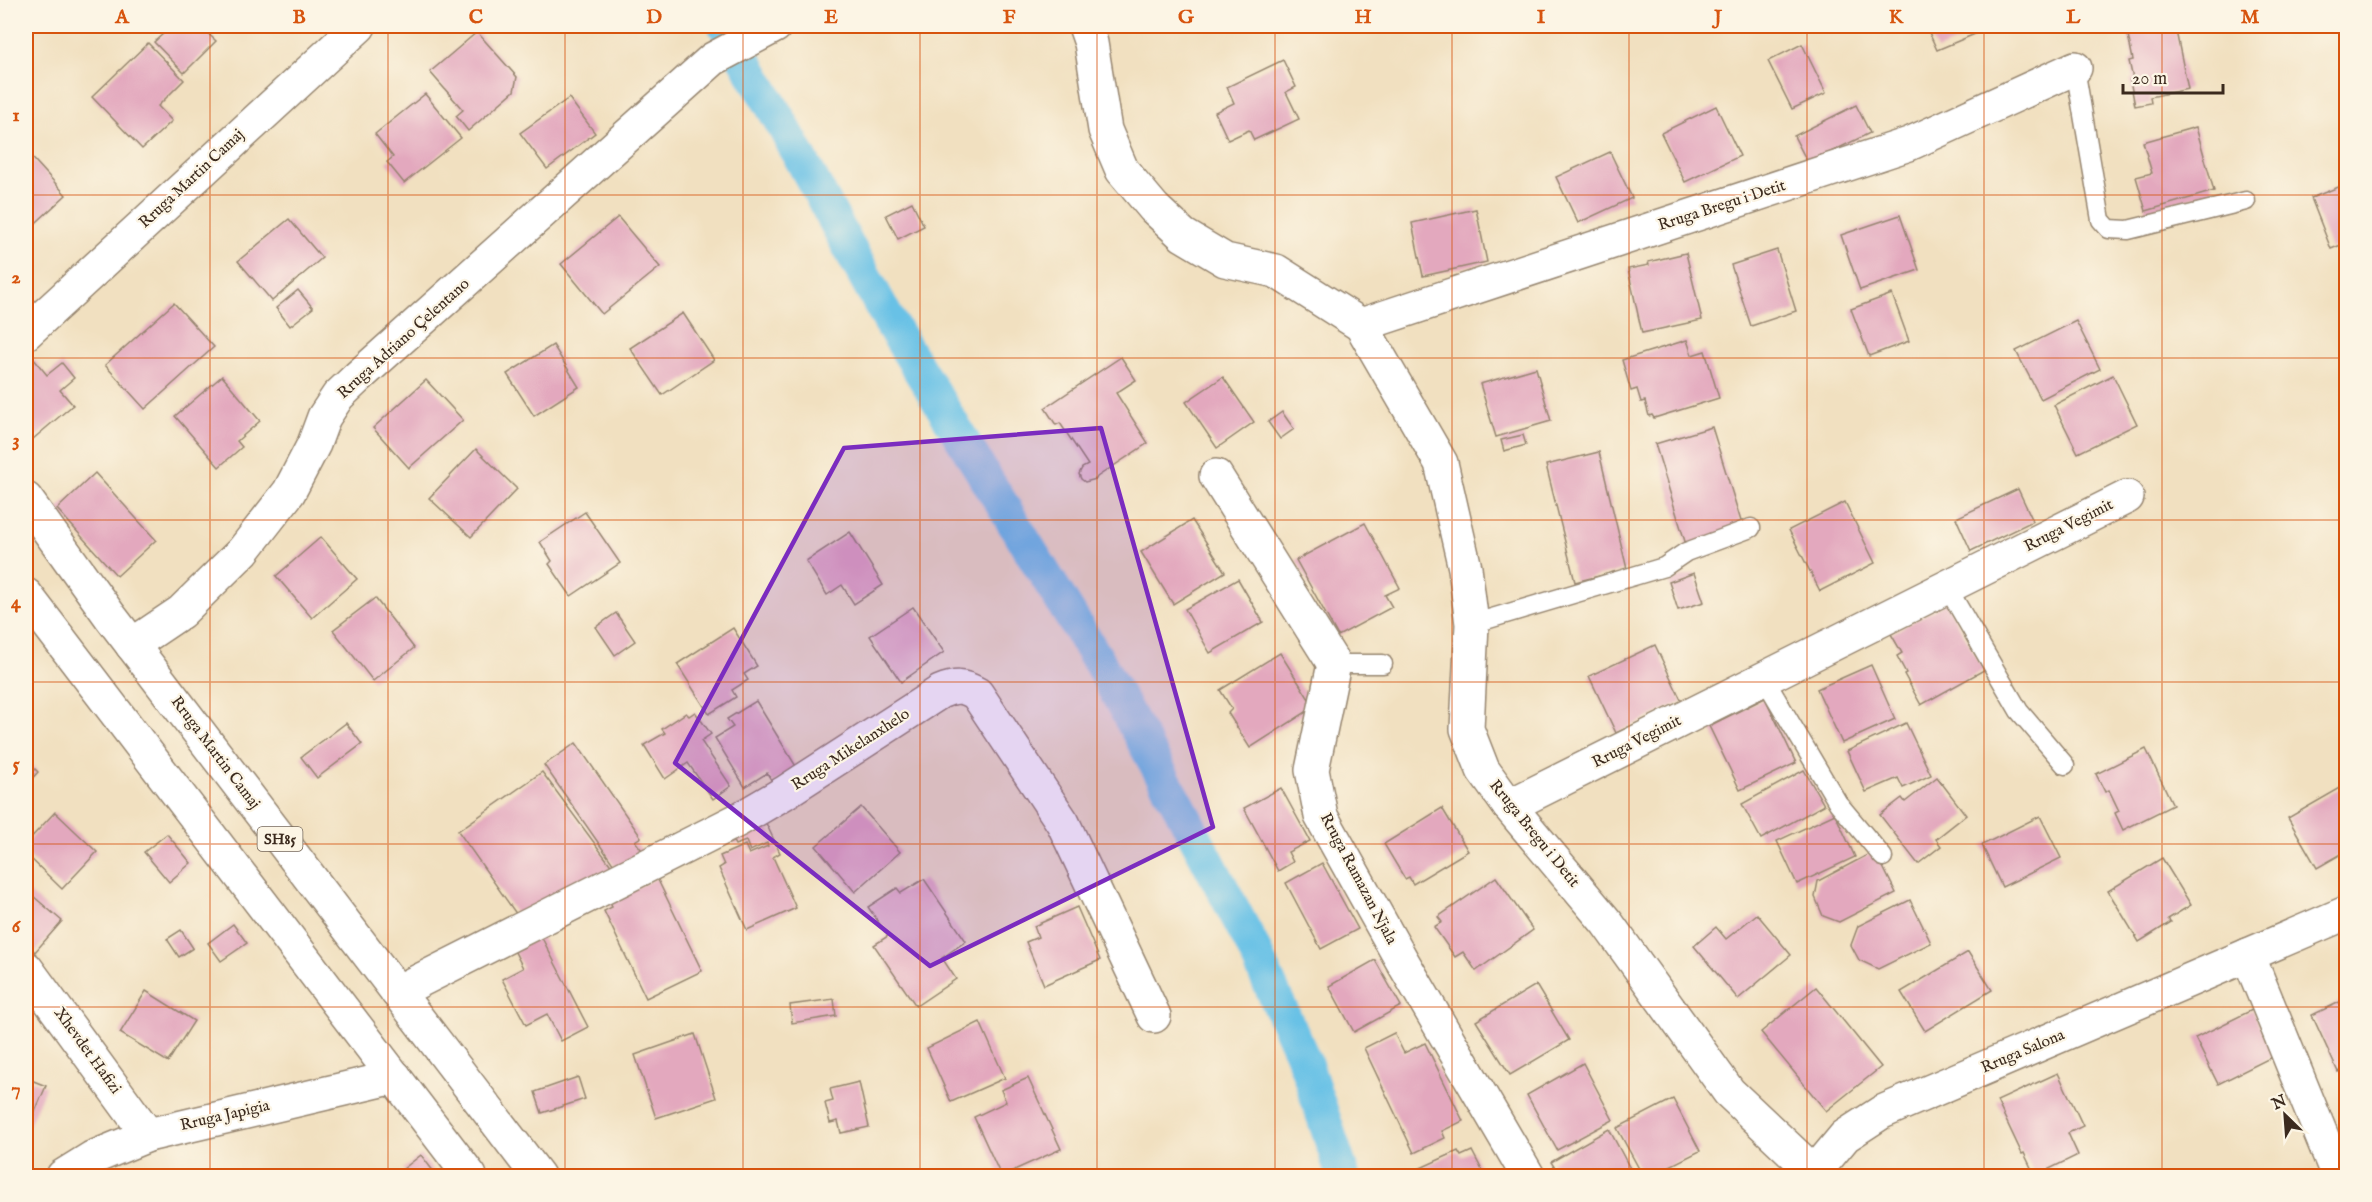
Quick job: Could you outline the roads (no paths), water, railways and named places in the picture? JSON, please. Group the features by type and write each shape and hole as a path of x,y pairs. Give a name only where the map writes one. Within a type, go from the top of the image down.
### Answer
{"main road":[{"name":"Rruga Martin Camaj","path":"26,333 359,26"},
{"name":"Rruga Adriano Çelentano","path":"132,645 181,612 243,551 289,492 315,444 324,417 338,396 713,59 775,26"},
{"name":"Rruga Bregu i Detit","path":"1085,26 1091,43 1105,130 1122,170 1154,208 1183,235 1224,260 1276,271 1361,325 1441,463 1465,568 1472,624 1467,729 1484,770 1509,806 1607,923 1729,1092 1816,1174"},
{"name":"Rruga Bregu i Detit","path":"1361,325 1909,144 2075,68"},
{"path":"1216,476 1334,664"},
{"name":"Rruga Vegimit","path":"1509,806 2127,497"},
{"name":"Rruga Martin Camaj","path":"26,500 132,645 538,1176"},
{"path":"26,595 470,1176"},
{"name":"Rruga Ramazan Njala","path":"1334,664 1312,770 1321,816 1401,959 1528,1176"},
{"name":"Rruga Mikelanxhelo","path":"397,992 738,820 784,793 940,692 954,686 967,687 977,694 1063,823 1154,1016"},
{"name":"Rruga Salona","path":"1816,1174 1845,1136 1882,1112 2346,913"},
{"path":"2248,955 2338,1176"},
{"name":"Xhevdet Hafizi","path":"26,968 148,1135"},
{"name":"Rruga Japigia","path":"63,1176 92,1158 148,1135 395,1077"}],"lane":[{"path":"2075,68 2101,220 2109,229 2128,230 2246,201"},
{"path":"1472,624 1664,567 1686,552 1751,528"},
{"path":"1947,587 2019,711 2065,765"},
{"path":"1334,664 1383,664"},
{"path":"1764,678 1838,803 1883,857"}],"waterway":[{"path":"725,26 782,124 888,319 1099,662 1179,806 1251,943 1305,1062 1343,1176"}]}
